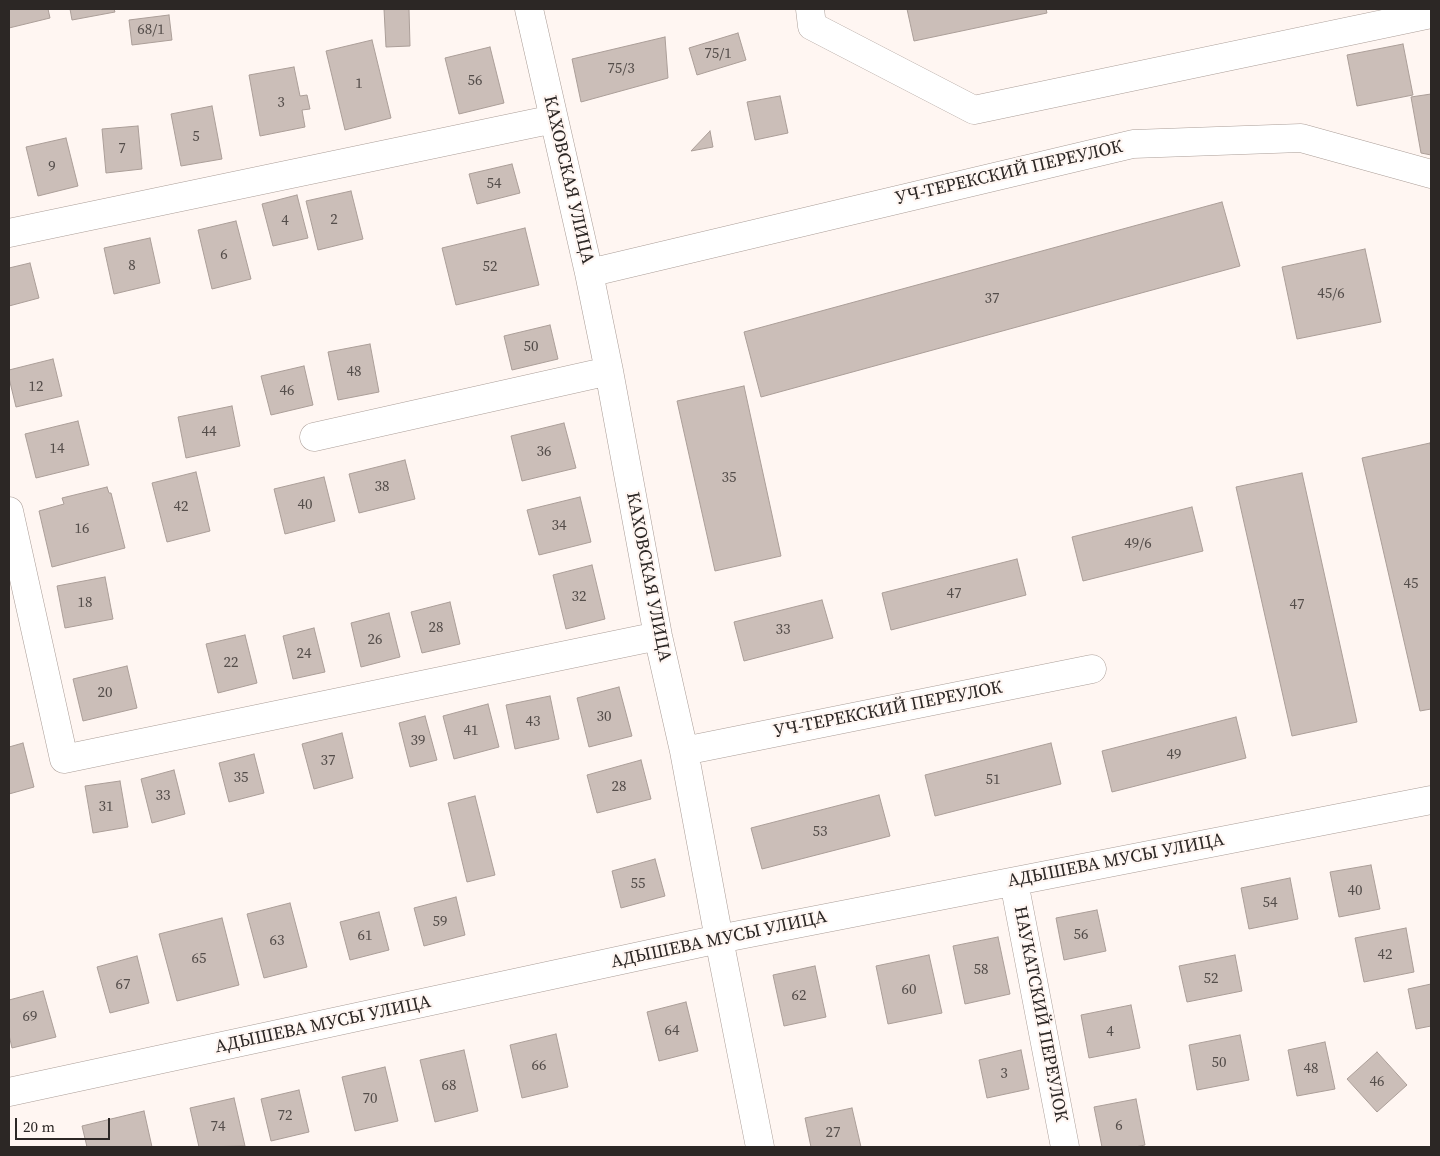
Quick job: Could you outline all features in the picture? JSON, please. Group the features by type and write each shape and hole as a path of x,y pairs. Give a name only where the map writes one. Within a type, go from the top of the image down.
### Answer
{"street":[{"name":"КАХОВСКАЯ УЛИЦА","path":"530,9 610,371 658,636 684,751 760,1147"},
{"path":"810,9 812,26 974,110 1431,14"},
{"path":"9,233 554,119"},
{"name":"УЧ-ТЕРЕКСКИЙ ПЕРЕУЛОК","path":"589,273 1133,144 1301,138 1431,174"},
{"path":"314,437 610,371"},
{"path":"9,511 64,759 658,636"},
{"name":"УЧ-ТЕРЕКСКИЙ ПЕРЕУЛОК","path":"684,751 1092,669"},
{"name":"АДЫШЕВА МУСЫ УЛИЦА","path":"9,1092 719,939 1431,800"},
{"name":"НАУКАТСКИЙ ПЕРЕУЛОК","path":"1014,882 1066,1147"}],"building":[{"path":"9,9 48,9 50,18 9,28"},
{"path":"70,9 114,9 115,12 72,20"},
{"path":"384,9 409,9 410,46 386,47"},
{"path":"907,9 1046,9 1047,13 914,41"},
{"path":"169,15 172,40 132,45 129,20"},
{"path":"738,33 746,60 697,75 689,48"},
{"path":"665,37 668,78 581,102 572,59"},
{"path":"372,40 391,118 345,130 326,51"},
{"path":"1403,44 1413,95 1357,106 1347,55"},
{"path":"490,47 504,103 459,114 445,58"},
{"path":"294,67 300,96 307,95 310,109 302,110 305,127 260,136 249,75"},
{"path":"1431,94 1431,155 1421,153 1411,97"},
{"path":"780,96 788,133 755,140 747,102"},
{"path":"212,106 222,159 181,166 171,114"},
{"path":"138,126 142,169 106,173 102,129"},
{"path":"710,131 713,147 691,151"},
{"path":"66,138 78,186 38,196 26,147"},
{"path":"512,164 520,193 477,204 469,174"},
{"path":"351,191 363,239 318,250 306,201"},
{"path":"297,195 308,238 273,246 262,204"},
{"path":"1222,202 1240,266 761,397 744,332"},
{"path":"236,221 251,279 212,289 198,230"},
{"path":"525,228 539,285 456,305 442,248"},
{"path":"150,238 160,283 114,294 104,248"},
{"path":"1365,249 1381,322 1297,339 1282,267"},
{"path":"30,263 39,298 9,306 9,268"},
{"path":"550,325 558,359 512,370 504,336"},
{"path":"370,344 379,392 338,400 328,352"},
{"path":"53,359 62,396 16,407 9,370"},
{"path":"304,366 313,405 271,415 261,376"},
{"path":"744,386 781,556 715,571 677,401"},
{"path":"232,406 240,446 186,458 178,417"},
{"path":"78,421 89,465 36,478 25,434"},
{"path":"564,423 576,468 522,481 511,436"},
{"path":"1430,443 1431,709 1420,711 1362,458"},
{"path":"405,460 415,499 359,513 349,474"},
{"path":"196,472 210,531 167,542 152,483"},
{"path":"1302,473 1357,722 1292,736 1236,487"},
{"path":"324,477 335,521 285,534 274,489"},
{"path":"107,487 109,493 111,493 125,548 52,567 39,511 64,504 62,498"},
{"path":"580,497 591,542 539,555 527,510"},
{"path":"1192,507 1203,551 1083,581 1072,537"},
{"path":"1017,559 1026,595 891,630 882,593"},
{"path":"592,565 605,619 566,629 553,575"},
{"path":"105,577 113,619 65,628 57,586"},
{"path":"822,600 833,638 744,661 734,622"},
{"path":"450,602 460,644 422,653 411,612"},
{"path":"389,613 400,657 361,667 351,623"},
{"path":"314,628 325,672 293,679 283,636"},
{"path":"245,635 257,683 218,693 206,644"},
{"path":"127,666 137,708 83,721 73,679"},
{"path":"619,687 632,736 589,747 577,698"},
{"path":"550,696 559,739 515,749 506,705"},
{"path":"488,704 499,747 454,759 443,716"},
{"path":"425,716 437,760 410,767 399,723"},
{"path":"1236,717 1246,758 1112,792 1102,751"},
{"path":"342,733 353,778 314,789 302,744"},
{"path":"23,743 34,787 9,794 9,747"},
{"path":"1051,743 1061,784 935,816 925,775"},
{"path":"254,754 264,793 229,802 219,763"},
{"path":"641,760 651,799 597,813 587,775"},
{"path":"174,770 185,814 152,823 141,779"},
{"path":"120,781 128,827 93,833 85,786"},
{"path":"879,795 890,836 762,869 751,828"},
{"path":"475,796 495,875 467,882 448,803"},
{"path":"655,859 665,896 621,908 612,871"},
{"path":"1371,865 1380,909 1339,917 1330,872"},
{"path":"1290,878 1298,919 1249,929 1241,888"},
{"path":"456,897 465,935 424,946 414,908"},
{"path":"290,903 307,967 264,978 247,914"},
{"path":"1097,910 1106,951 1064,960 1056,918"},
{"path":"379,912 389,950 350,960 340,922"},
{"path":"222,918 239,985 177,1001 159,934"},
{"path":"1406,928 1414,972 1364,982 1355,938"},
{"path":"998,937 1010,994 965,1004 953,946"},
{"path":"929,955 942,1013 888,1024 876,966"},
{"path":"1235,955 1242,991 1187,1002 1179,966"},
{"path":"137,956 149,1003 110,1013 97,967"},
{"path":"815,966 826,1017 784,1026 773,975"},
{"path":"1431,984 1431,1026 1416,1029 1408,989"},
{"path":"43,991 56,1037 12,1048 9,1035 9,1000"},
{"path":"686,1002 698,1051 659,1061 647,1012"},
{"path":"1131,1005 1140,1048 1089,1058 1081,1015"},
{"path":"556,1034 568,1087 522,1098 510,1045"},
{"path":"1240,1035 1249,1080 1197,1090 1189,1045"},
{"path":"1325,1042 1335,1089 1297,1096 1288,1050"},
{"path":"464,1050 478,1111 435,1122 420,1060"},
{"path":"1021,1050 1029,1089 987,1098 979,1060"},
{"path":"1377,1052 1407,1085 1377,1112 1347,1079"},
{"path":"385,1067 398,1121 355,1131 342,1077"},
{"path":"299,1090 309,1132 271,1141 261,1099"},
{"path":"234,1098 245,1146 199,1147 190,1108"},
{"path":"1136,1099 1145,1145 1135,1147 1102,1147 1094,1107"},
{"path":"852,1108 861,1147 811,1147 805,1118"},
{"path":"144,1111 152,1147 87,1147 82,1126"}]}
